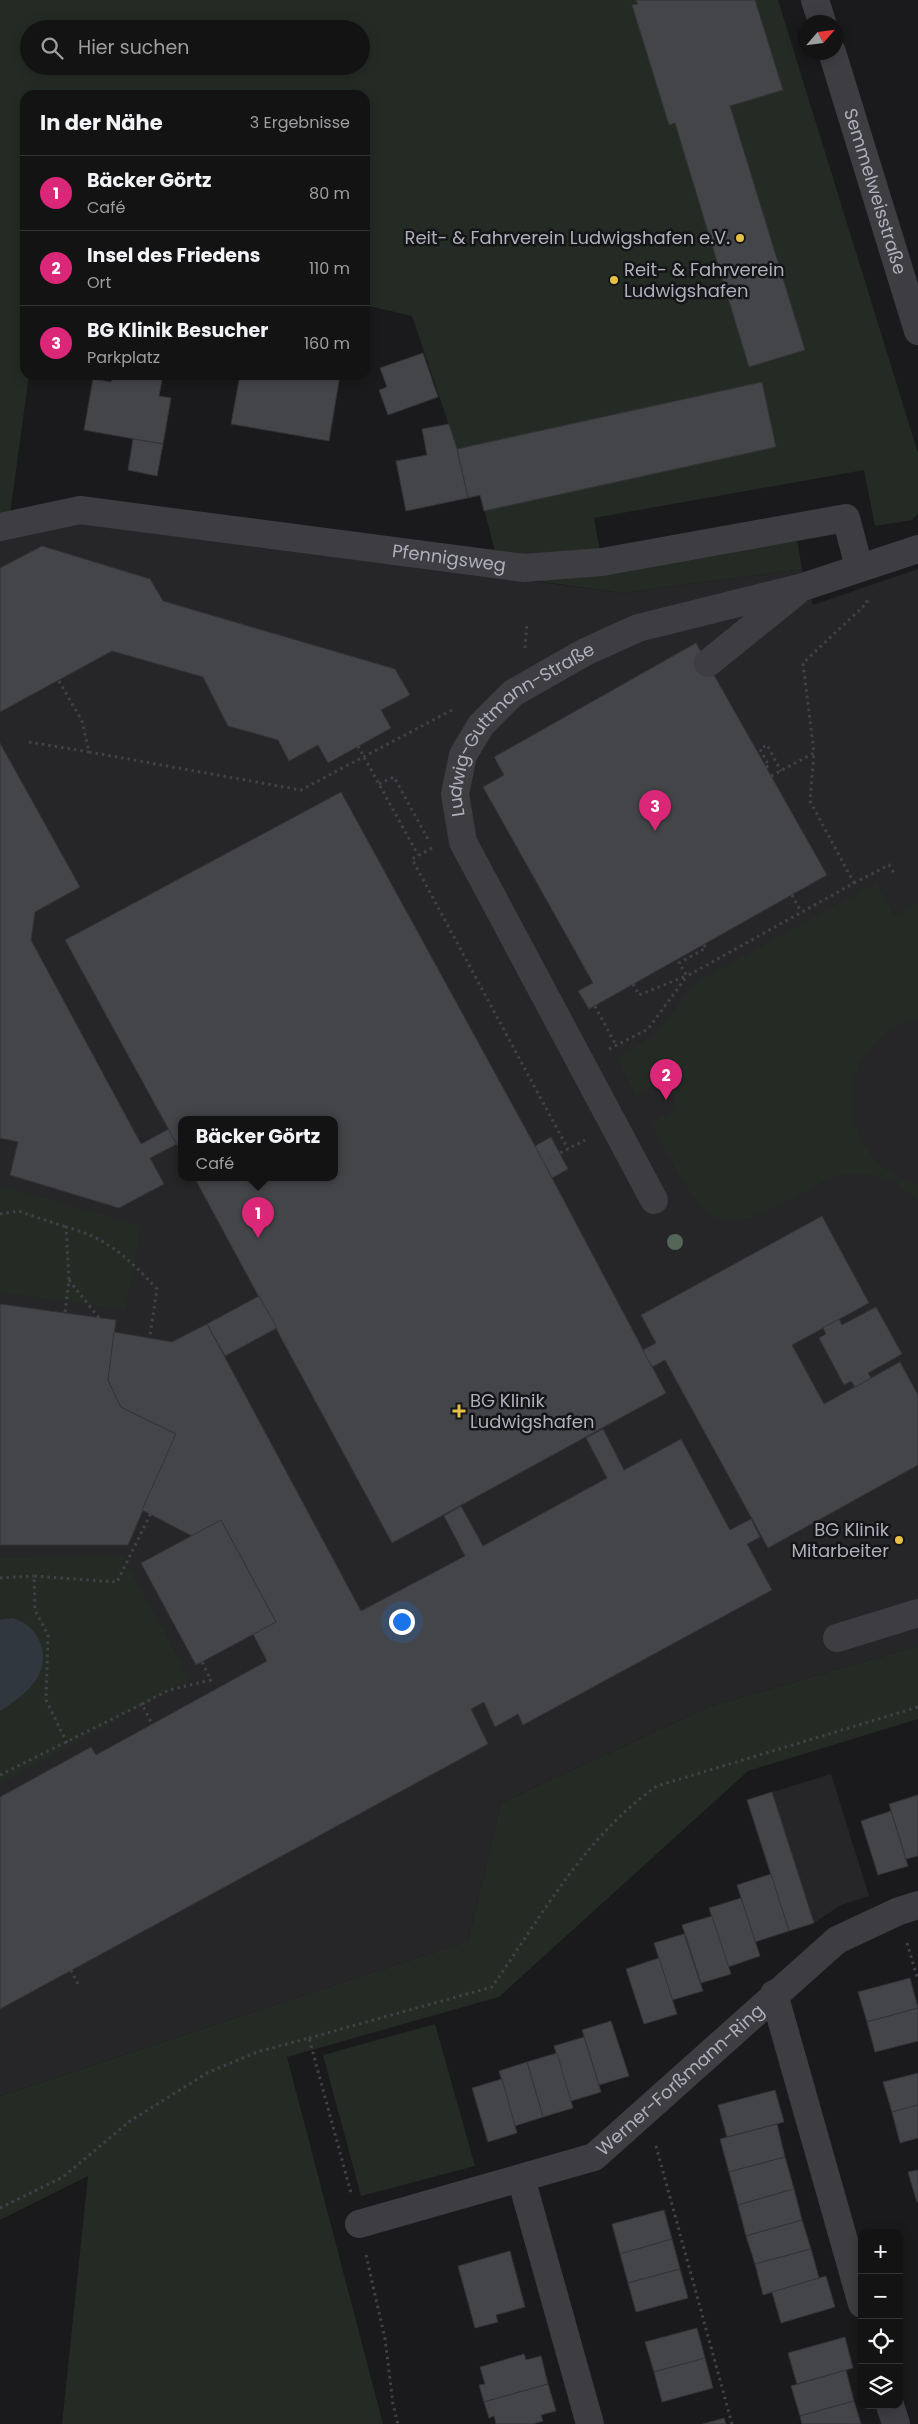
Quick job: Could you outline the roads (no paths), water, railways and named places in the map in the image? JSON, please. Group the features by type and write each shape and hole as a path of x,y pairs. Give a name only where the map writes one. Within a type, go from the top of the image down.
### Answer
{"street":[{"path":"815,0 820,15"},
{"name":"Semmelweisstraße","path":"834,60 918,331"},
{"name":"Pfennigsweg","path":"0,527 80,510 524,568 602,562 846,518 859,567"},
{"name":"Ludwig-Guttmann-Straße","path":"654,1200 463,842 455,794 463,755 481,726 513,692 585,652 638,628 803,587 918,549"},
{"path":"708,663 803,587"},
{"path":"837,1638 918,1613"},
{"name":"Werner-Forßmann-Ring","path":"360,2224 594,2157 774,1994 837,1940 908,1908"},
{"path":"774,1994 858,2290"},
{"path":"521,2178 590,2424"},
{"path":"891,2409 896,2424"}],"place":[{"name":"Reit- & Fahrverein Ludwigshafen e.V.","path":"740,238"},
{"name":"Reit- & Fahrverein Ludwigshafen","path":"614,280"},
{"name":"BG Klinik Besucher","path":"655,831"},
{"name":"Insel des Friedens","path":"666,1100"},
{"name":"Bäcker Görtz","path":"258,1238"},
{"name":"BG Klinik Ludwigshafen","path":"459,1411"},
{"name":"BG Klinik Mitarbeiter","path":"899,1540"}]}
